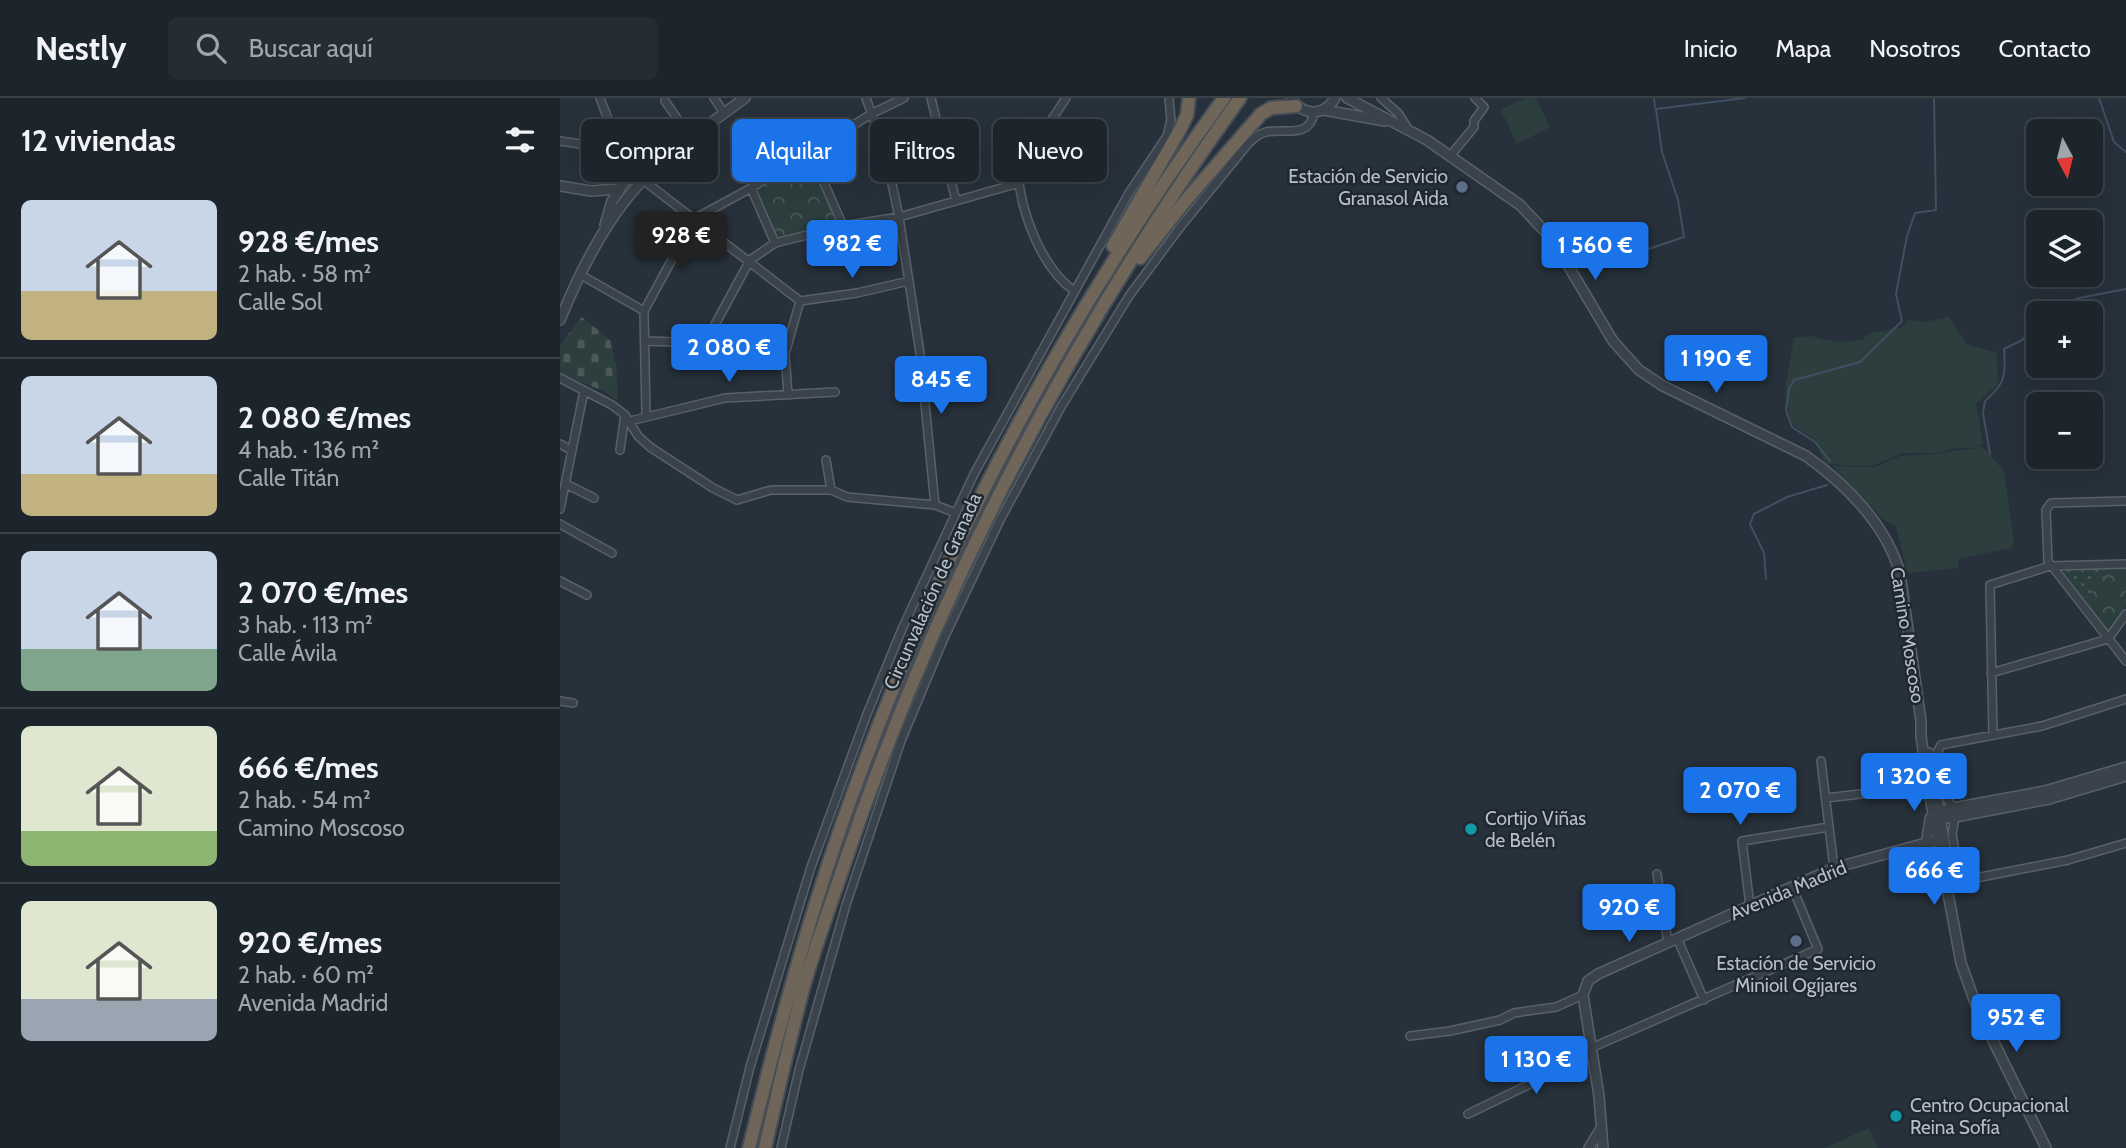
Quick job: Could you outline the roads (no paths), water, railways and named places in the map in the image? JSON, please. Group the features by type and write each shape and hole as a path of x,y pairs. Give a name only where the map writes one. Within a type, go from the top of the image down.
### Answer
{"highway":[{"path":"1083,310 1089,288 1181,128 1187,115 1189,98"},
{"name":"Circunvalación de Granada","path":"749,1148 778,1026 859,775 928,608 1008,444 1083,310 1151,202 1224,98"},
{"name":"Circunvalación de Granada","path":"765,1148 804,987 873,780 902,705 990,508 1080,341 1115,283 1159,214 1240,98"},
{"path":"1115,283 1133,268 1186,200 1261,114 1271,108 1294,102"}],"street":[{"path":"600,98 608,119"},
{"path":"714,98 724,113"},
{"path":"716,119 745,98"},
{"path":"866,98 885,151 899,217 917,332 935,505"},
{"path":"856,123 904,98"},
{"path":"931,98 956,201"},
{"path":"1066,98 1018,171 1018,183 1038,249 1057,278 1074,291"},
{"path":"730,1148 753,1055 811,867 867,714 902,629 974,474 1129,193 1167,136 1171,120 1169,98"},
{"path":"781,1148 799,1070 846,905 901,741 944,638 1000,520 1061,407 1129,296 1181,226 1256,136 1263,132 1298,132 1335,98"},
{"name":"Camino Moscoso","path":"1347,98 1451,155 1520,205 1544,229 1613,341 1640,370 1663,386 1806,456 1821,467 1873,519 1889,543 1900,573 1928,786 1938,822 1932,841 1947,875"},
{"path":"1381,98 1398,113 1409,130"},
{"path":"1451,155 1474,127 1474,121 1484,107 1475,98"},
{"path":"665,101 678,119"},
{"name":"Camino Moscoso","path":"1294,102 1307,112 1319,111 1394,123"},
{"path":"560,140 581,144"},
{"path":"560,320 622,191 632,182"},
{"path":"645,182 750,260 800,301 857,293 909,281"},
{"path":"646,416 644,311 694,219 761,182"},
{"path":"824,182 843,226"},
{"path":"645,341 705,343 750,260 775,243 843,226 899,217 1018,183"},
{"path":"560,186 591,191 622,191"},
{"path":"751,188 775,243"},
{"path":"582,275 644,311"},
{"path":"788,395 785,354 800,301"},
{"path":"560,378 628,418 638,436 650,447 713,488 737,499 771,490 831,489 847,497 935,505 956,513"},
{"path":"560,509 584,391"},
{"path":"628,418 725,398 835,392"},
{"path":"620,450 628,418"},
{"path":"560,444 571,450"},
{"path":"826,460 831,489"},
{"path":"566,484 594,498"},
{"path":"2126,501 2048,505 2046,510 2050,566 2126,662"},
{"path":"560,524 612,553"},
{"path":"1993,735 1990,585 2050,566 2126,564"},
{"path":"560,581 587,595"},
{"path":"1991,673 2108,639 2126,614"},
{"path":"2126,699 2042,726 1941,745 1938,748 1943,792 1954,813 1952,835 1959,872 1966,880 2068,860 2126,843"},
{"path":"560,701 573,703"},
{"name":"Camino Moscoso","path":"1921,721 1963,968 1977,1008 2046,1148"},
{"path":"1821,761 1834,868"},
{"path":"1926,771 1930,778 1938,822 1954,813 2045,791 2126,767"},
{"path":"1954,813 2049,799 2126,776"},
{"path":"1826,798 1928,786 1926,792 1932,841"},
{"path":"1750,906 1742,841 1829,827"},
{"name":"Avenida Madrid","path":"1583,995 1588,981 1598,974 1834,868 1932,841"},
{"path":"1657,874 1668,943"},
{"path":"1468,1114 1591,1051 1818,949 1792,887"},
{"path":"1677,938 1704,1000"},
{"path":"1410,1036 1450,1031 1500,1020 1514,1013 1556,1007 1583,995 1603,1148"},
{"path":"1589,1147 1602,1126"},
{"path":"1589,1147 1597,1144 1603,1148"}],"waterway":[{"path":"1654,98 1655,107"},
{"path":"1575,257 1634,254 1684,237 1678,200 1662,152 1656,109 1745,98"},
{"path":"1830,461 1815,442 1792,427 1786,410 1789,389 1794,380 1860,362 1902,321 1896,294 1907,236 1915,213 1936,210 1934,98"},
{"path":"2099,98 2114,142 2126,152"},
{"path":"2071,301 2126,289"},
{"path":"1990,454 1983,413 1985,401 1997,390 2003,379 2004,349 2026,336"},
{"path":"1766,579 1764,553 1750,524 1754,514 1787,497 1827,485"}],"place":[{"name":"Estación de Servicio Granasol Aida","path":"1462,187"},
{"name":"Cortijo Viñas de Belén","path":"1471,829"},
{"name":"Estación de Servicio Minioil Ogíjares","path":"1796,941"},
{"name":"Centro Ocupacional Reina Sofía","path":"1896,1116"}]}
